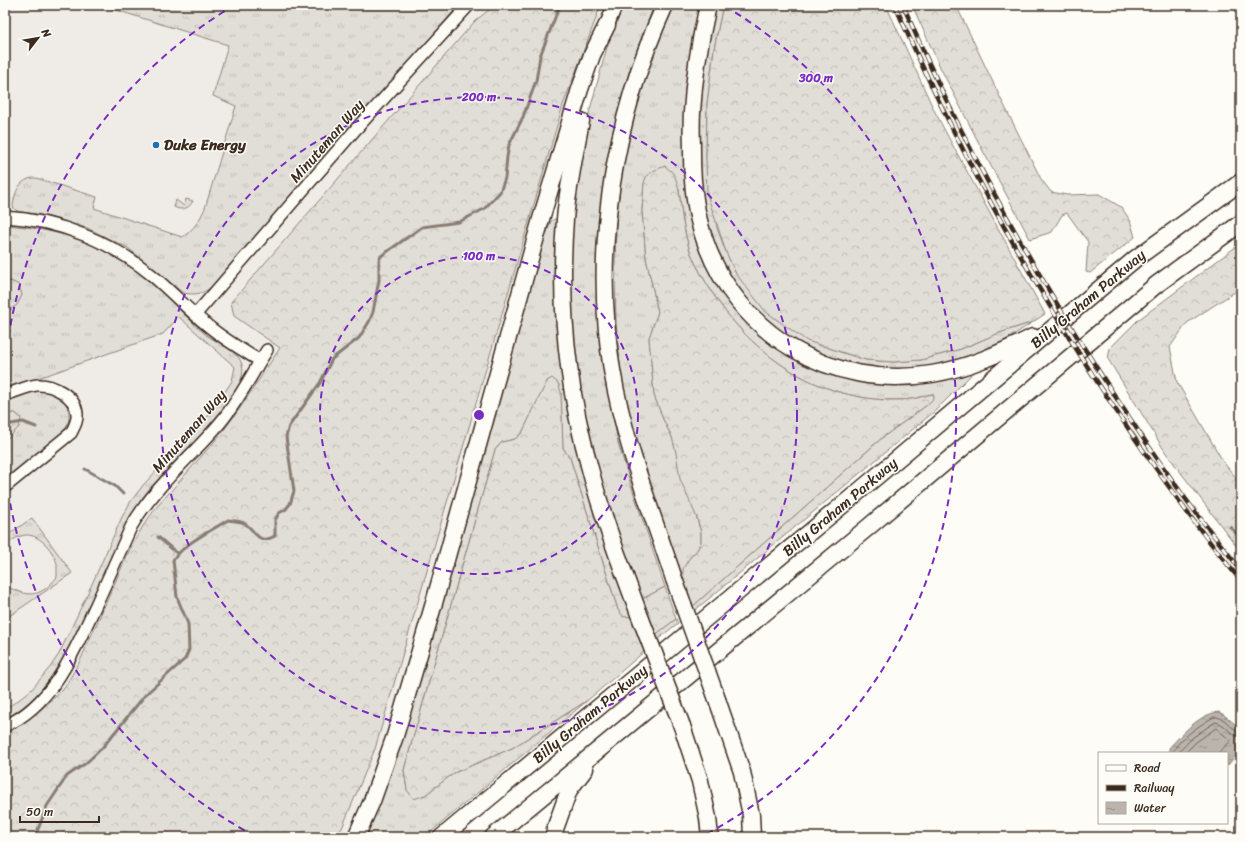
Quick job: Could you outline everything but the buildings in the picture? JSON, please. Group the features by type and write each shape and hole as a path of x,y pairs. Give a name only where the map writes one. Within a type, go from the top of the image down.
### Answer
{"highway":[{"path":"665,5 649,42 634,85 615,162 609,206 605,286 612,370 626,434 674,579 746,785 751,815 752,837"},
{"path":"708,5 698,54 692,112 692,169 694,194 703,238 720,275 744,309 758,324 787,346 808,358 830,367 872,376 893,378 930,375 974,364 1055,327"},
{"path":"607,24 581,120 568,192 564,243 564,315 572,389 589,465 601,507 639,614 682,726 700,781 708,818 710,837"},
{"path":"356,837 372,801 395,736 434,603 541,219 580,89 592,55 607,24"},
{"name":"Billy Graham Parkway","path":"442,837 839,508 1135,259 1241,182"},
{"path":"493,837 872,524 1156,285 1241,223"},
{"path":"554,837 555,829 569,790 600,749"}],"main road":[{"path":"607,24 616,5"}],"street":[{"name":"Minuteman Way","path":"196,314 356,129 469,5"},
{"path":"5,217 37,221 72,230 107,245 138,264 217,332 260,361"},
{"name":"Minuteman Way","path":"5,726 25,714 59,678 75,650 141,510 222,421 237,400 267,350"},
{"path":"5,396 37,385 52,387 64,394 73,402 77,412 76,423 71,433 5,488"}],"shaded area":[{"path":"5,5 615,5 607,25 434,603 356,837 5,837"}],"green space":[{"path":"100,5 459,5 225,273 207,290 197,294 191,294 183,293 128,248 87,228 38,214 17,211 13,207 16,191 22,183 30,178 36,178 97,197 94,208 182,237 196,224 205,208 236,106 213,96 228,45"},
{"path":"495,5 601,5 563,105 375,749 342,828 336,837 5,837 5,732 24,723 63,690 80,661 130,549 143,526 155,509 220,435 280,348 234,316 231,302 475,21"},
{"path":"623,5 654,5 631,66 622,96 613,133 604,184 604,365 618,443 665,587 642,599 607,505 586,424 574,351 569,274 573,201 586,124 607,47"},
{"path":"672,5 702,5 686,111 718,282 821,369 968,372 971,375 935,411 694,611 692,607 883,437 927,405 933,394 915,399 888,400 861,397 835,391 788,369 766,354 729,316 713,294 698,269 686,238 679,189 644,183 642,211 646,258 658,312 649,338 654,395 672,437 701,532 701,543 688,560 683,581 653,502 628,413 620,365 616,322 615,270 616,227 620,181 628,137 641,87"},
{"path":"715,5 723,5 714,49 707,104 706,158 717,228 736,274 827,347 866,360 893,362 921,360 961,349 999,333 1033,322 998,345 974,357 919,371 861,368 820,355 773,327 747,301 727,272 711,240 701,199 698,114 704,55"},
{"path":"723,5 886,5 934,110 1045,314 1033,322 999,333 961,349 921,360 893,362 866,360 807,341 766,312 736,274 726,252 707,194 707,104 714,49"},
{"path":"912,5 956,5 1041,179 1051,192 1067,195 1099,194 1121,207 1130,220 1135,237 1090,273 1086,272 1088,242 1067,213 1062,215 1052,232 1030,239 941,69"},
{"path":"665,166 672,172 677,181 687,240 691,254 698,269 713,294 729,316 766,354 788,369 835,391 861,397 888,400 912,399 933,394 934,397 927,405 883,437 692,607 683,581 683,569 701,543 701,532 697,518 680,479 672,437 654,395 649,338 658,312 646,258 642,211 644,183 646,177 653,171"},
{"path":"186,199 193,201 185,208 179,209 174,207 176,200 184,206"},
{"path":"554,219 558,222 558,317 633,616 624,618 618,610 570,458 563,448 561,393 547,382 522,433 515,439 502,442 495,450 404,770 407,790 425,795 454,773 512,748 588,700 425,837 363,837 539,254 551,221"},
{"path":"5,225 26,227 65,235 102,249 119,259 152,283 204,333 236,355 241,361 243,368 241,380 233,395 198,439 147,492 136,507 128,521 71,646 59,668 44,687 26,705 5,719 5,709 32,689 59,654 122,517 131,501 144,484 210,414 232,381 235,367 179,317 163,334 5,390"},
{"path":"1241,243 1241,288 1187,323 1170,347 1177,382 1224,463 1241,484 1241,552 1166,453 1108,359 1110,348 1138,320"},
{"path":"11,281 19,285 22,295 17,305 5,313 5,283"},
{"path":"552,378 558,383 561,392 563,448 570,458 618,610 624,617 633,616 646,650 588,700 512,748 454,773 425,795 414,799 407,790 404,770 495,450 502,442 515,439 522,433 547,381"},
{"path":"36,390 52,392 64,401 69,416 67,425 57,438 49,445 5,479 5,441 19,427 15,413 5,414 5,401"},
{"path":"15,413 21,418 19,427 5,441 5,414"},
{"path":"32,518 72,573 5,619 5,590 10,588 24,593 35,593 46,588 57,577 57,564 53,554 42,541 37,538 27,535 21,536 12,540 5,546 5,537"},
{"path":"665,587 676,619 655,635 642,599"},
{"path":"676,619 678,623 657,640 655,635"}],"water":[{"path":"1219,712 1241,729 1241,754 1235,757 1228,765 1228,752 1169,752 1169,748 1191,726 1205,716"}],"waterway":[{"path":"35,837 47,806 67,776 86,763 102,748 146,694 185,659 189,650 188,624 177,597 173,560 184,548 228,520 244,523 260,538 269,539 275,536 275,520 279,513 285,510 290,504 294,491 286,437 289,426 320,383 332,359 359,338 369,322 373,312 379,280 379,260 381,256 422,227 459,222 484,209 500,192 505,178 509,145 523,117 536,81 540,56 560,5"},
{"path":"5,425 23,422 36,427"},
{"path":"85,469 115,486 123,494"},
{"path":"1230,527 1241,538"},
{"path":"158,537 178,554"}],"railway":[{"path":"895,5 955,134 1022,259 1059,321 1136,440 1192,519 1241,581"},
{"path":"903,5 962,133 1029,257 1065,318 1142,436 1182,494 1241,570"}],"place":[{"name":"Duke Energy","path":"156,145"}]}
